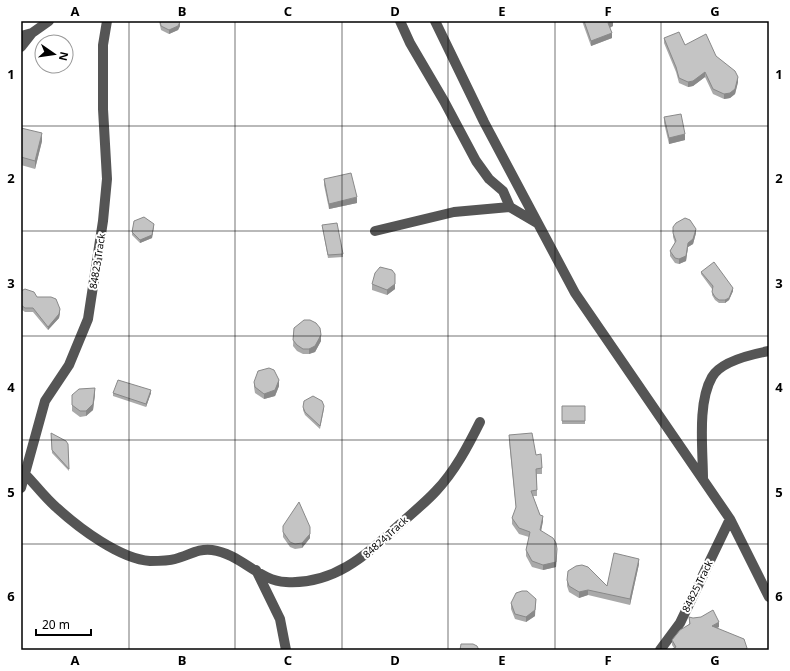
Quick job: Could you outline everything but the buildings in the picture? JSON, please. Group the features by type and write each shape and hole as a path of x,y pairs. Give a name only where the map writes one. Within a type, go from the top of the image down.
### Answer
{"street":[{"path":"21,46 32,33 49,21"},
{"name":"84823 Track","path":"21,488 24,473 46,401 69,365 88,319 103,221 107,179 103,109 103,45 107,21"},
{"path":"400,21 476,161 489,179 503,191 510,207 537,223"},
{"path":"435,21 484,122 575,293 730,519 769,596"},
{"path":"21,36 32,33"},
{"path":"375,231 454,212 510,207"},
{"path":"703,479 704,400 712,376 726,364 769,350"},
{"name":"84824 Track","path":"24,473 56,508 94,537 125,554 150,561 174,559 203,549 224,552 270,579 285,582 299,582 338,572 363,558 437,490 463,455 480,422"},
{"name":"84825 Track","path":"660,650 680,623 730,519"},
{"path":"256,570 280,619 286,650"}]}
